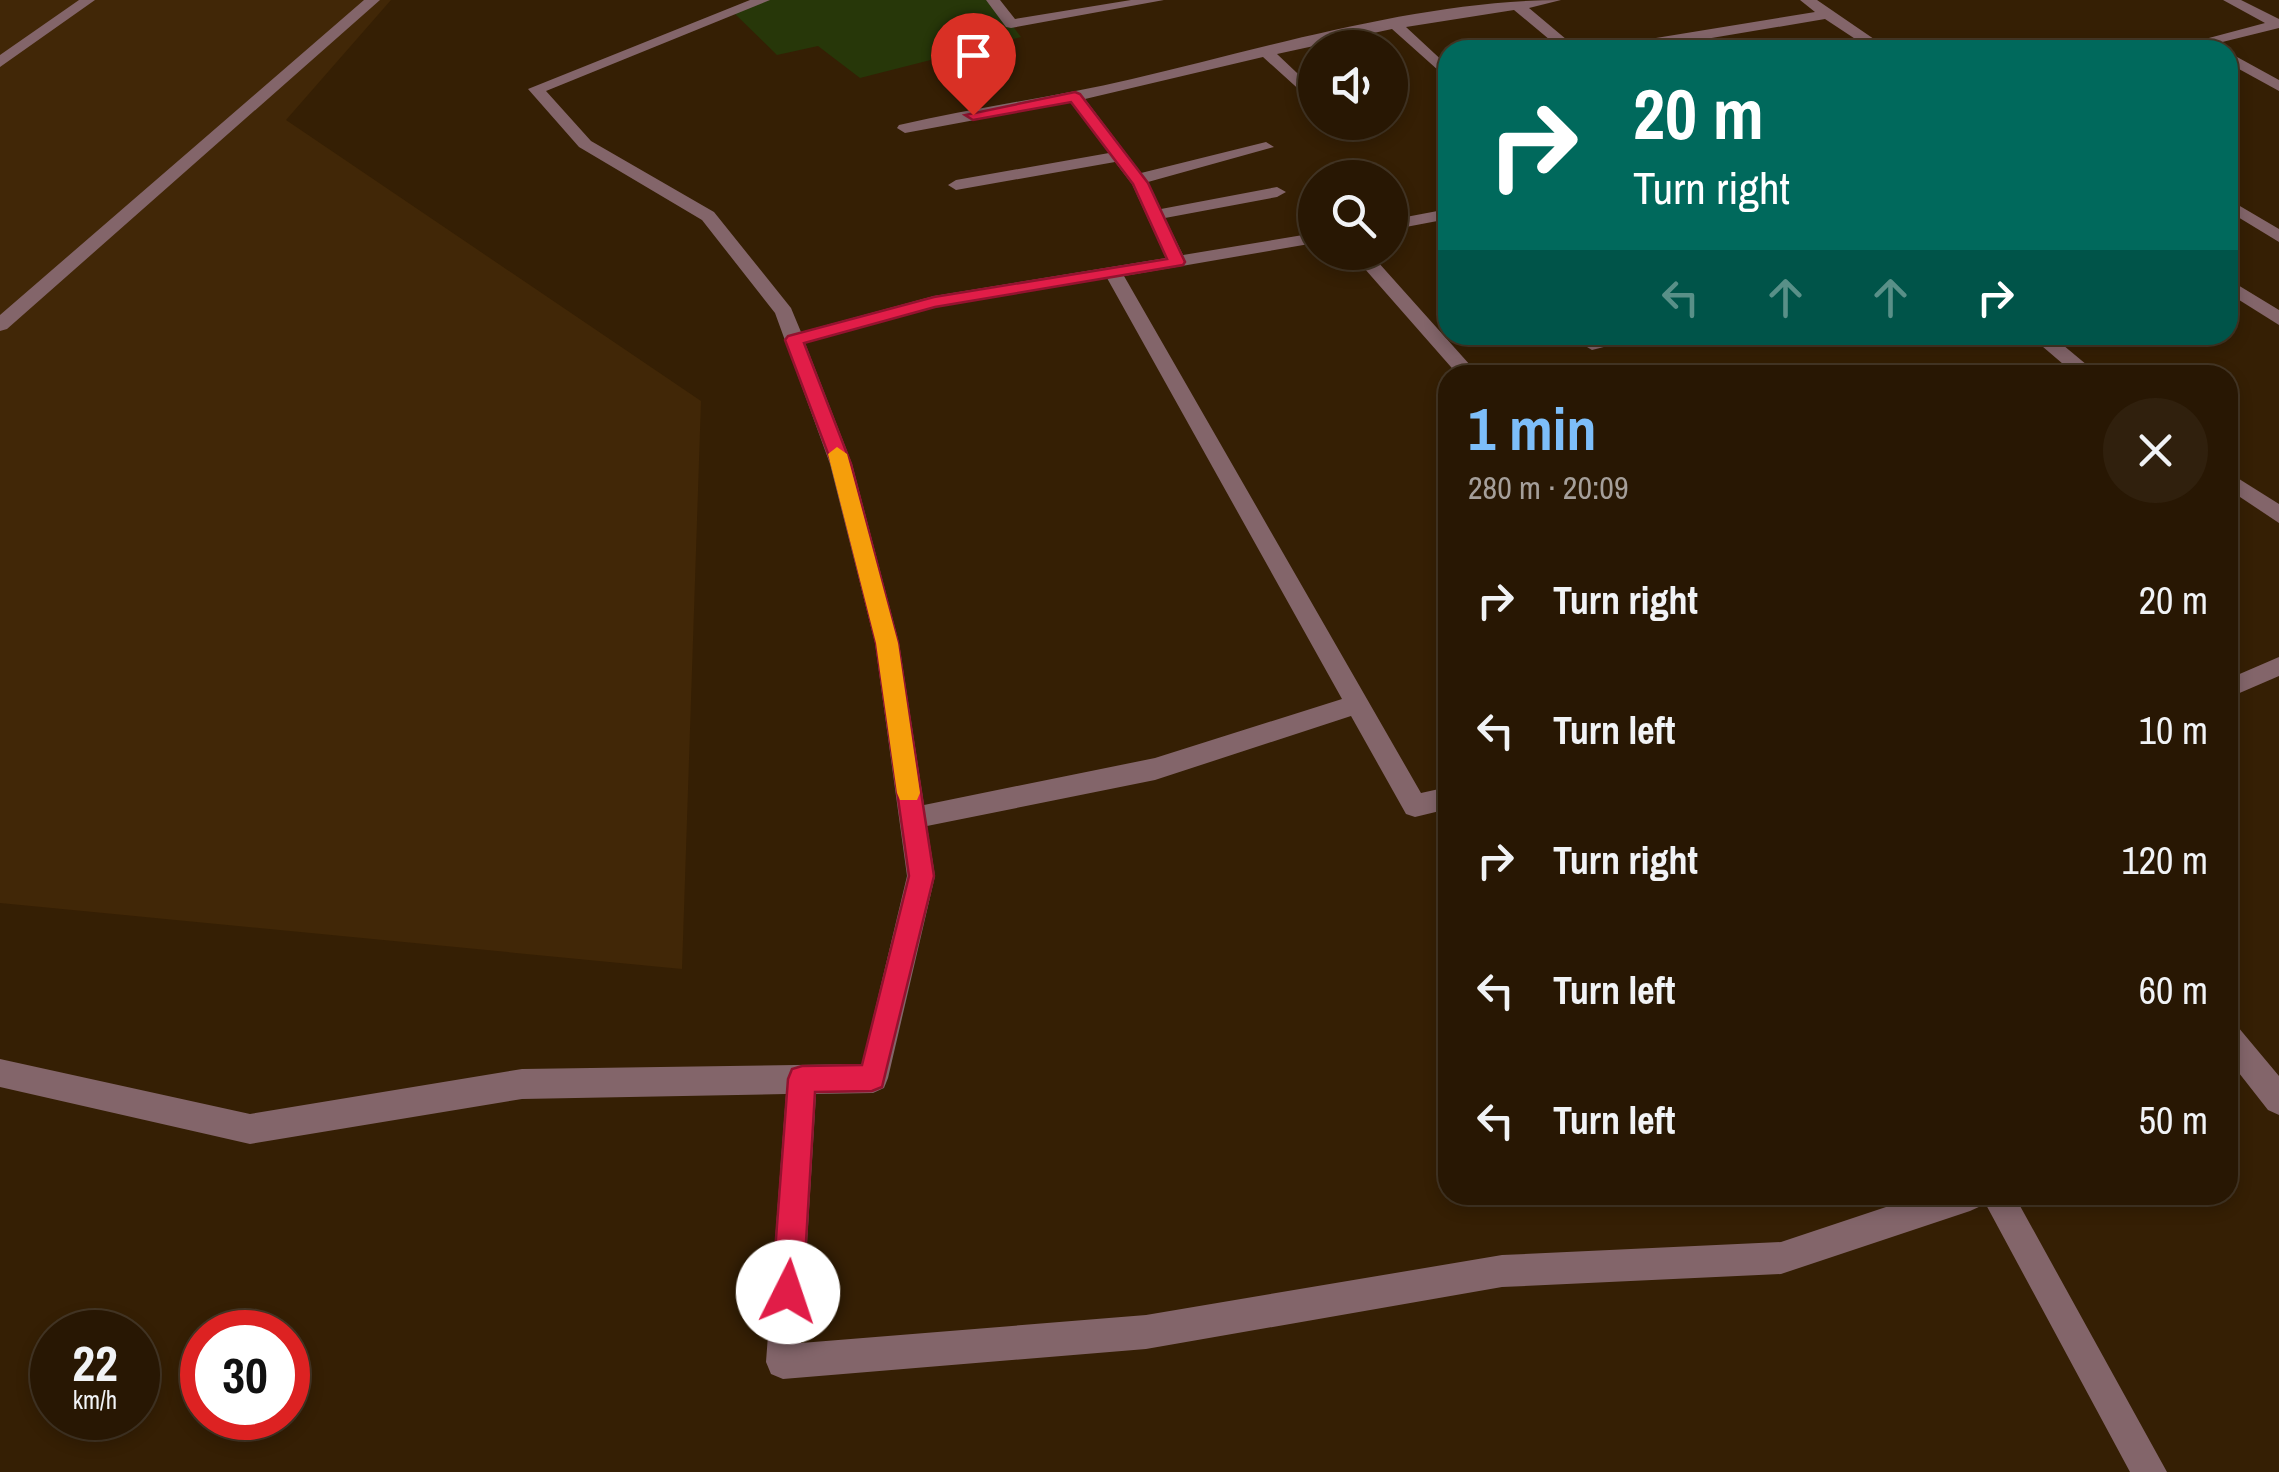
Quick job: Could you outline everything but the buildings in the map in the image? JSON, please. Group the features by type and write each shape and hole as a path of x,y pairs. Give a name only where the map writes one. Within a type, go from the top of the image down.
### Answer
{"street":[{"path":"0,62 88,0"},
{"path":"0,325 374,0"},
{"path":"0,1073 250,1129 522,1084 872,1078 921,876 887,643 841,464 784,312 708,216 584,144 536,89 763,0"},
{"path":"993,0 1012,24 1116,3 1156,0"},
{"path":"905,128 1075,97 1395,24 1554,0"},
{"path":"1807,0 1867,40"},
{"path":"2230,0 2278,24"},
{"path":"1518,6 1558,40"},
{"path":"1673,40 1828,14"},
{"path":"1395,24 1438,65"},
{"path":"2226,40 2278,24"},
{"path":"1266,52 1298,83"},
{"path":"2238,63 2279,86"},
{"path":"1075,97 1138,179 1177,262"},
{"path":"1138,179 1266,147"},
{"path":"956,186 1120,156"},
{"path":"1155,215 1277,192"},
{"path":"2238,210 2279,237"},
{"path":"1408,222 1438,216"},
{"path":"794,340 934,302 1298,241"},
{"path":"1375,270 1438,340"},
{"path":"1113,272 1415,806 1438,800"},
{"path":"2238,292 2279,319"},
{"path":"1442,345 1460,365"},
{"path":"2052,345 2076,365"},
{"path":"2238,486 2279,515"},
{"path":"2238,684 2279,666"},
{"path":"912,818 1154,770 1357,704"},
{"path":"2238,1048 2274,1088"},
{"path":"802,1079 782,1362 1146,1332 1502,1271 1781,1258 1940,1205"},
{"path":"2002,1205 2149,1472"}],"shaded area":[{"path":"0,0 391,0 286,120 701,401 682,969 0,903"}],"green space":[{"path":"766,0 993,0 1021,37 860,78 818,46 777,55 732,11"}],"slow traffic":[{"path":"837,454 887,643 909,793"}],"route":[{"path":"788,1292 802,1079 872,1078 921,876 887,643 841,464 794,340 934,302 1177,262 1140,183 1075,97 973,115"}]}
